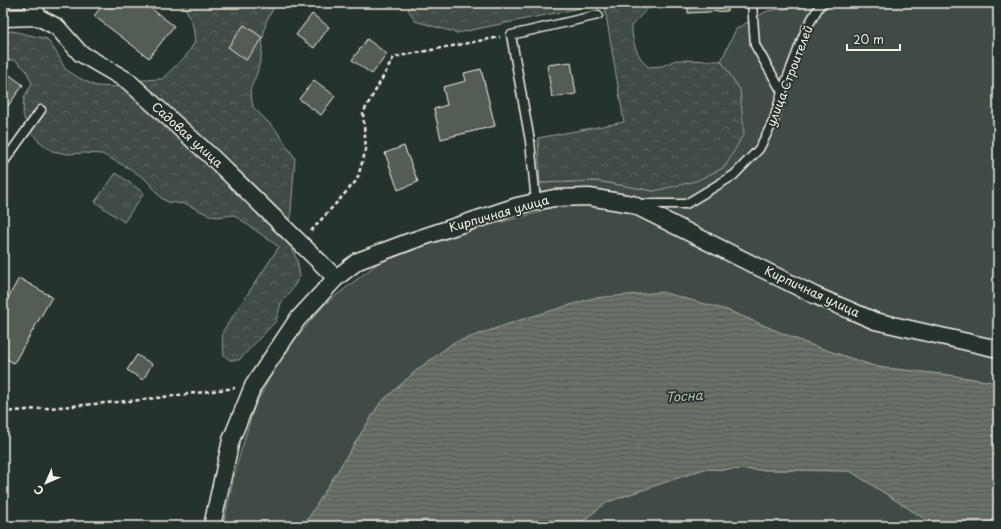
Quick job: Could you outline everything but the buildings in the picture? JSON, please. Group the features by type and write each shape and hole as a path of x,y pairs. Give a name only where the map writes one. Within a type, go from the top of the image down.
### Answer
{"street":[{"path":"3,18 36,10"},
{"name":"Садовая улица","path":"36,10 57,27 80,53 128,81 214,159 336,278"},
{"name":"Кирпичная улица","path":"212,526 231,440 253,386 297,320 336,278 358,261 411,241 517,206 554,198 589,197 632,204 814,295 875,321 998,350"}],"lane":[{"path":"752,3 755,45 782,92"},
{"name":"улица Строителей","path":"632,204 686,204 734,175 759,149 774,120 782,92 806,29 820,5 823,3"},
{"path":"536,202 530,141 510,35 598,15"},
{"path":"3,163 41,110"}],"path":[{"path":"300,243 357,180 366,149 363,113 394,57 510,35"},
{"path":"3,412 140,400 253,386"}],"green space":[{"path":"180,3 276,3 266,22 261,57 257,73 250,90 253,107 276,130 295,158 290,244 297,260 300,276 291,291 281,303 276,321 239,360 230,360 224,355 222,338 223,331 279,247 234,215 217,217 209,215 186,204 168,202 161,198 145,179 132,170 102,154 68,154 52,151 28,130 23,114 24,97 32,84 26,70 15,60 3,60 3,33 12,31 47,39 57,53 65,69 96,86 121,87 128,81 162,79 186,56 195,42 193,26 187,11"},
{"path":"417,3 604,3 457,33 415,21 408,9"},
{"path":"604,3 651,3 650,6 631,26 636,48 640,57 648,67 662,66 676,60 721,61 740,90 744,133 725,167 696,181 654,191 597,181 540,183 538,138 624,122"},
{"path":"825,3 998,3 998,383 949,375 877,367 808,344 727,310 453,343 417,370 380,403 306,522 305,526 223,526 236,468 254,407 282,355 325,304 378,263 460,233 540,212 540,183 597,181 654,191 740,90 721,61 736,29 767,11"},
{"path":"116,173 144,193 124,222 95,202"},
{"path":"704,469 850,471 936,526 577,526 607,502"}],"water":[{"name":"Тосна","path":"662,292 727,310 808,344 877,367 949,375 998,383 998,526 936,526 850,471 704,469 607,502 577,526 305,526 306,522 380,403 417,370 453,343 520,320 593,298"}]}
